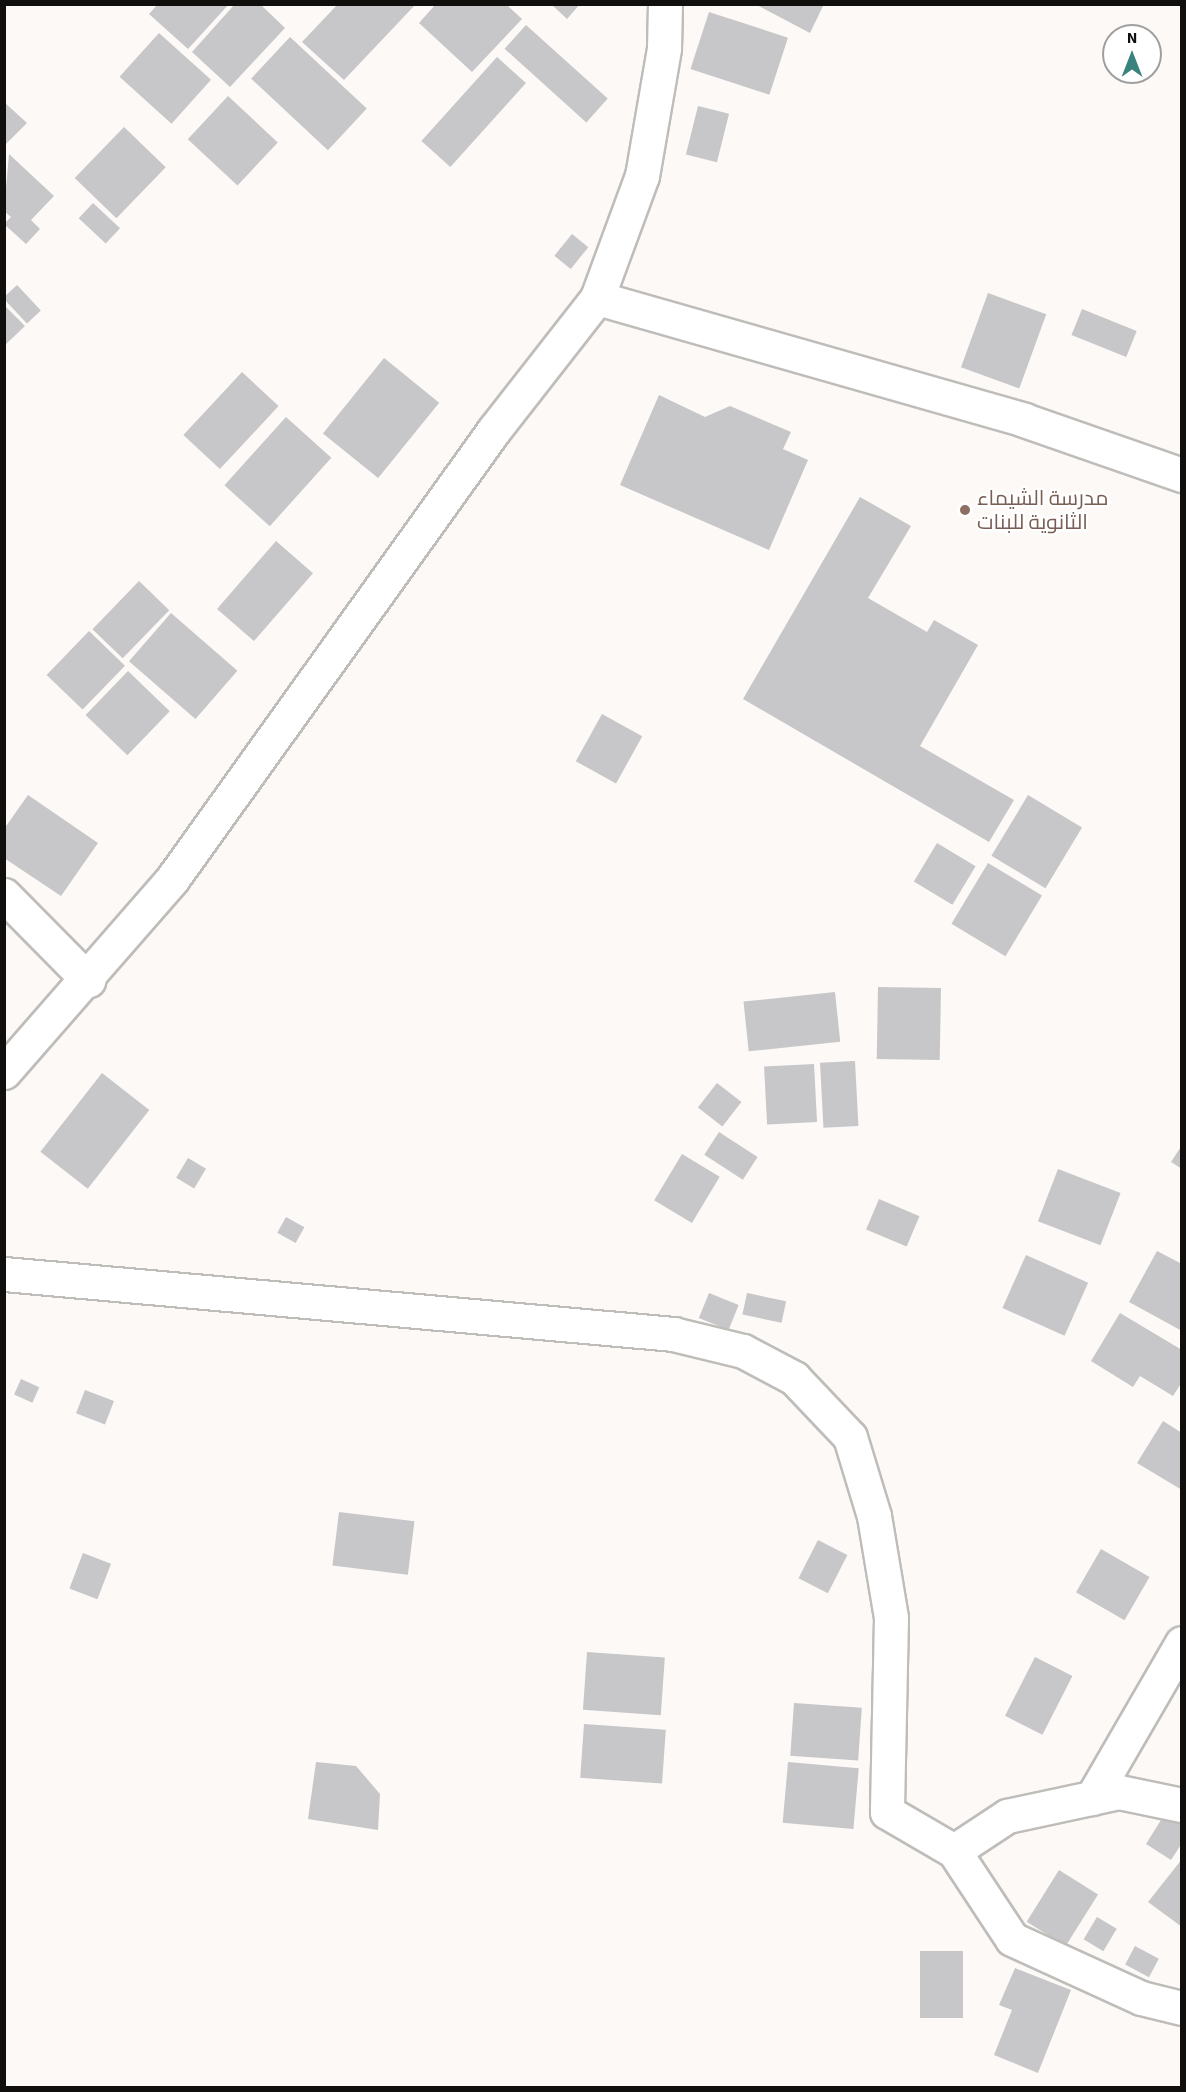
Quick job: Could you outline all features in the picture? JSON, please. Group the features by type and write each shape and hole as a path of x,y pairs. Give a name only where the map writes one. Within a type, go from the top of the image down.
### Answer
{"street":[{"path":"4,1072 88,980 173,878 494,430 597,298 642,177 664,48 665,4"},
{"path":"597,298 1024,420 1182,475"},
{"path":"4,895 88,980"},
{"path":"4,1274 673,1334 742,1351 794,1378 850,1437 874,1516 891,1618 886,1812 954,1851 1012,1939 1141,1998 1182,2008"},
{"path":"1092,1798 1182,1643"},
{"path":"954,1851 1008,1816 1119,1792 1182,1804"}],"building":[{"path":"158,4 229,4 188,49 149,14"},
{"path":"235,4 260,4 285,28 230,87 192,52"},
{"path":"436,4 506,4 522,19 472,72 419,23"},
{"path":"551,4 580,4 567,19"},
{"path":"755,4 824,4 810,33"},
{"path":"337,5 415,5 344,80 302,42"},
{"path":"709,12 788,38 769,95 690,69"},
{"path":"526,25 608,99 586,122 505,49"},
{"path":"159,33 211,80 172,124 120,77"},
{"path":"290,37 367,109 328,150 251,79"},
{"path":"497,57 526,83 450,167 421,141"},
{"path":"228,96 278,142 237,186 188,139"},
{"path":"4,102 27,123 4,146"},
{"path":"698,106 729,114 717,162 686,155"},
{"path":"124,127 166,167 116,218 75,178"},
{"path":"9,154 54,196 31,220 40,229 26,244 4,224 11,217 4,211"},
{"path":"93,203 120,228 106,244 79,218"},
{"path":"572,234 588,247 571,269 554,256"},
{"path":"17,285 41,311 27,324 4,299"},
{"path":"988,293 1046,314 1019,388 961,367"},
{"path":"4,305 25,326 4,346"},
{"path":"1082,309 1137,331 1126,357 1072,335"},
{"path":"384,358 439,403 378,478 323,433"},
{"path":"242,372 279,406 220,469 183,435"},
{"path":"659,395 705,417 730,406 791,432 783,449 808,460 769,550 620,485"},
{"path":"286,417 331,458 270,526 224,485"},
{"path":"860,497 911,526 868,598 927,632 934,620 978,645 920,746 1014,800 989,842 743,699"},
{"path":"276,541 313,573 254,641 217,609"},
{"path":"139,581 169,610 123,658 92,629"},
{"path":"171,613 237,671 195,719 129,661"},
{"path":"89,631 125,666 83,710 47,675"},
{"path":"128,671 170,711 127,755 86,715"},
{"path":"602,714 642,736 616,784 576,761"},
{"path":"28,795 98,843 61,896 4,858 4,829"},
{"path":"1028,795 1082,827 1045,888 991,856"},
{"path":"937,843 976,866 952,905 914,882"},
{"path":"988,863 1042,895 1005,956 951,924"},
{"path":"878,987 941,988 940,1060 877,1059"},
{"path":"835,992 840,1042 749,1051 744,1002"},
{"path":"855,1061 858,1126 823,1128 820,1063"},
{"path":"814,1064 817,1122 767,1125 764,1067"},
{"path":"102,1073 149,1110 88,1189 40,1152"},
{"path":"717,1083 741,1102 722,1127 698,1107"},
{"path":"719,1132 758,1157 743,1180 704,1155"},
{"path":"1182,1145 1182,1169 1171,1162"},
{"path":"682,1154 720,1177 692,1223 654,1200"},
{"path":"188,1158 206,1169 194,1189 176,1178"},
{"path":"1058,1169 1121,1193 1100,1245 1038,1221"},
{"path":"879,1199 920,1216 907,1247 866,1229"},
{"path":"286,1217 304,1227 296,1243 277,1233"},
{"path":"1157,1251 1182,1264 1182,1331 1129,1302"},
{"path":"1026,1255 1088,1283 1065,1336 1002,1308"},
{"path":"709,1293 739,1305 729,1330 699,1318"},
{"path":"747,1293 786,1301 782,1323 742,1315"},
{"path":"1120,1313 1182,1350 1182,1382 1173,1396 1140,1376 1133,1387 1091,1361"},
{"path":"21,1379 39,1387 32,1403 14,1395"},
{"path":"85,1390 114,1401 105,1424 76,1413"},
{"path":"1163,1421 1182,1433 1182,1490 1137,1463"},
{"path":"339,1512 414,1521 408,1575 332,1566"},
{"path":"818,1540 847,1555 828,1593 798,1578"},
{"path":"1101,1549 1149,1577 1124,1620 1076,1592"},
{"path":"83,1553 111,1564 97,1599 69,1588"},
{"path":"587,1652 665,1657 661,1715 583,1710"},
{"path":"1035,1657 1072,1676 1042,1735 1005,1716"},
{"path":"794,1703 862,1708 858,1761 790,1756"},
{"path":"584,1724 666,1730 662,1784 580,1778"},
{"path":"316,1762 356,1766 380,1794 378,1830 308,1819"},
{"path":"788,1762 859,1768 853,1829 783,1823"},
{"path":"1166,1812 1182,1821 1182,1843 1171,1860 1146,1844"},
{"path":"1182,1859 1182,1927 1148,1902"},
{"path":"1059,1870 1098,1894 1066,1946 1027,1922"},
{"path":"1097,1917 1117,1929 1103,1951 1084,1939"},
{"path":"1135,1946 1159,1959 1149,1977 1125,1965"},
{"path":"920,1951 963,1951 963,2018 920,2018"},
{"path":"1015,1968 1071,1990 1038,2073 994,2055 1012,2010 999,2005"}],"place":[{"name":"مدرسة الشيماء الثانوية للبنات","path":"965,510"}]}
